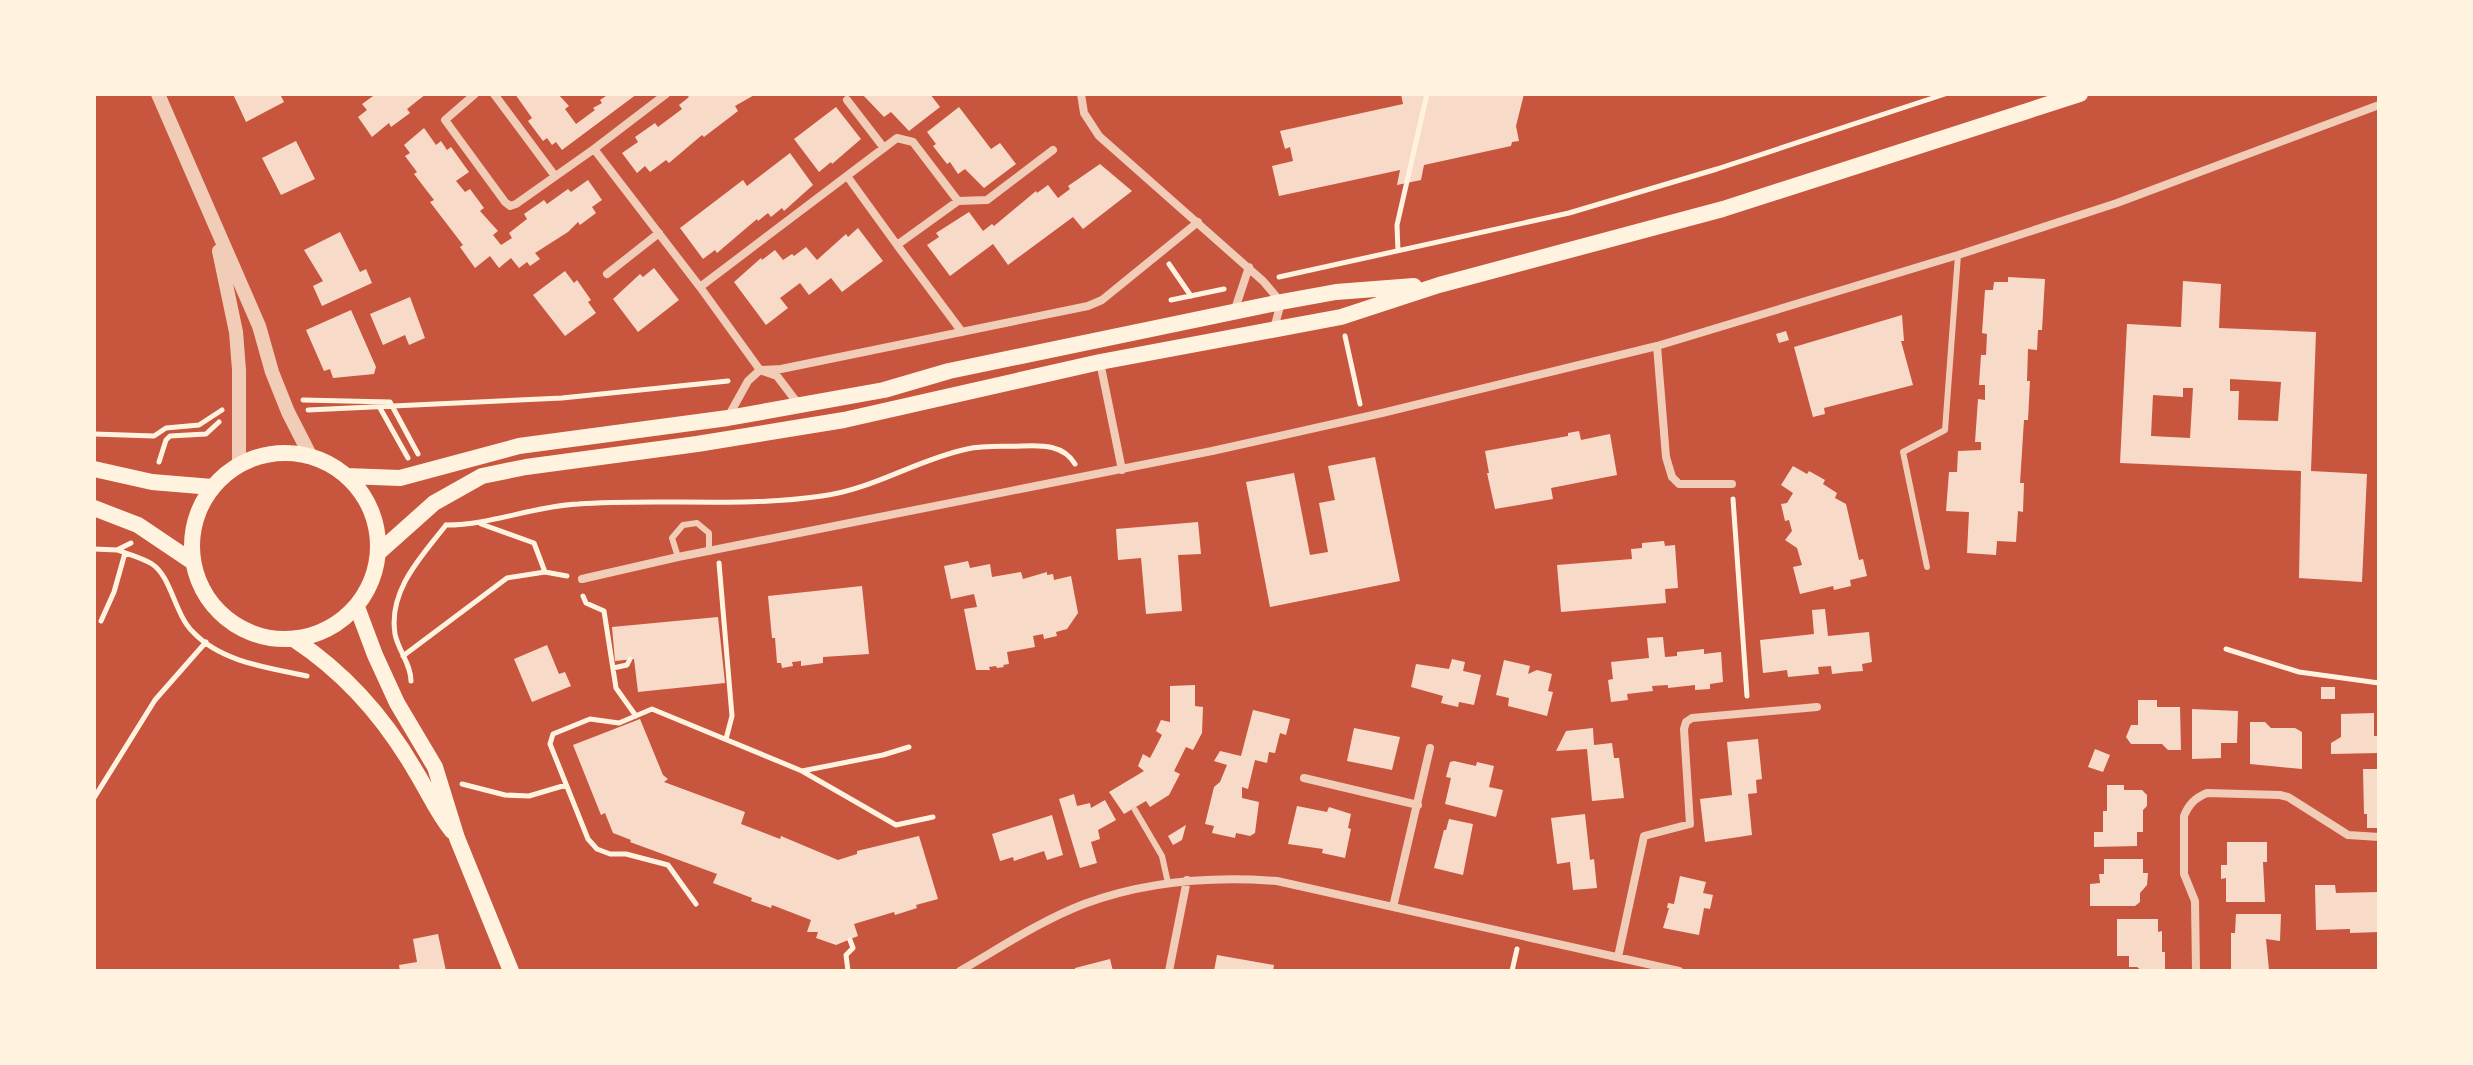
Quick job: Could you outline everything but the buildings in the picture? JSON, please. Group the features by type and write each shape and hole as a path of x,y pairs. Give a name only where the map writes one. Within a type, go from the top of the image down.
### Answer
{"main road":[{"path":"378,553 399,531 442,498 482,476 844,420 1100,362 1341,317 1439,285 1723,209 2080,94"},
{"path":"346,476 388,479 519,446 728,418 884,390 949,371 1336,292 1439,285"},
{"path":"286,453 311,457 335,467 364,498 376,524 378,553 375,572 357,607 339,623 318,634 295,640 255,635 220,614 207,599 198,581 193,562 192,536 199,510 212,487 239,465 262,456 286,453"},
{"path":"94,469 152,482 212,487"},
{"path":"94,508 138,525 193,562"},
{"path":"357,607 397,703 435,767 457,838 511,971"},
{"path":"295,640 317,654 373,711 417,774 435,811 457,838"}],"street":[{"path":"158,94 259,326 272,372 295,408 311,457"},
{"path":"475,94 445,120 510,206 594,149 666,94"},
{"path":"494,94 555,176"},
{"path":"1081,94 1084,113 1099,136 1249,267 1281,302 1274,330"},
{"path":"847,100 884,148"},
{"path":"582,579 678,557 1122,470 1363,417 1657,346 1958,255 2117,203 2379,105"},
{"path":"700,287 897,138 913,142 958,201"},
{"path":"594,149 760,370 777,376 799,405"},
{"path":"897,245 958,201 987,200 1053,150"},
{"path":"847,176 962,332"},
{"path":"728,418 748,381 760,370 781,369 1088,306 1102,300 1198,222"},
{"path":"213,223 236,332 232,418 239,465"},
{"path":"607,274 659,233"},
{"path":"1234,313 1249,267"},
{"path":"1657,346 1666,457 1672,477 1679,484 1732,484"},
{"path":"1100,362 1122,470"},
{"path":"1618,957 1644,836 1690,824 1686,722 1692,718 1817,707"},
{"path":"1393,907 1430,748"},
{"path":"1304,778 1418,805"},
{"path":"2196,971 2195,901 2184,874 2184,816 2187,808 2199,797 2207,793 2280,795 2348,835 2379,837"},
{"path":"960,971 1044,922 1112,895 1187,880 1244,879 1277,881 1679,971"},
{"path":"1169,971 1187,880"}],"lane":[{"path":"1927,567 1903,452 1945,430 1958,255"},
{"path":"678,557 672,538 683,525 697,523 709,533 713,552"},
{"path":"1135,810 1162,856 1168,883"}],"path":[{"path":"1398,251 1397,225 1427,94"},
{"path":"1279,277 1569,213 1717,169 1945,94"},
{"path":"1329,266 1336,292"},
{"path":"1191,296 1229,288"},
{"path":"1341,317 1363,417"},
{"path":"295,408 380,408 562,398 732,380"},
{"path":"295,408 390,402 428,471"},
{"path":"380,408 408,457"},
{"path":"94,434 154,436 166,428 199,425 216,412 224,410"},
{"path":"157,469 170,436 206,434 232,418"},
{"path":"399,646 395,617 397,598 416,562 446,525 479,524 573,504 644,500 769,501 823,496 865,488 932,459 969,448 1053,447 1069,454 1083,477"},
{"path":"1732,484 1749,713"},
{"path":"442,498 458,525"},
{"path":"479,524 534,543 545,572"},
{"path":"117,550 132,543"},
{"path":"94,549 117,550 154,565 169,589 181,618 195,635 206,642 236,659 313,677"},
{"path":"713,552 732,716 726,739"},
{"path":"101,621 114,592 125,553"},
{"path":"403,656 507,578 545,572 582,579 580,589 586,603 604,611 616,688 636,716"},
{"path":"94,798 155,700 206,642"},
{"path":"2226,649 2299,672 2379,683"},
{"path":"613,668 627,665 630,659"},
{"path":"696,904 668,865 597,849 588,839 550,744 553,734 590,719 619,723 652,709 802,771 896,825 933,817"},
{"path":"802,771 909,747"},
{"path":"459,783 505,795 529,796 566,785"},
{"path":"848,971 846,955 853,948 850,940"}]}
